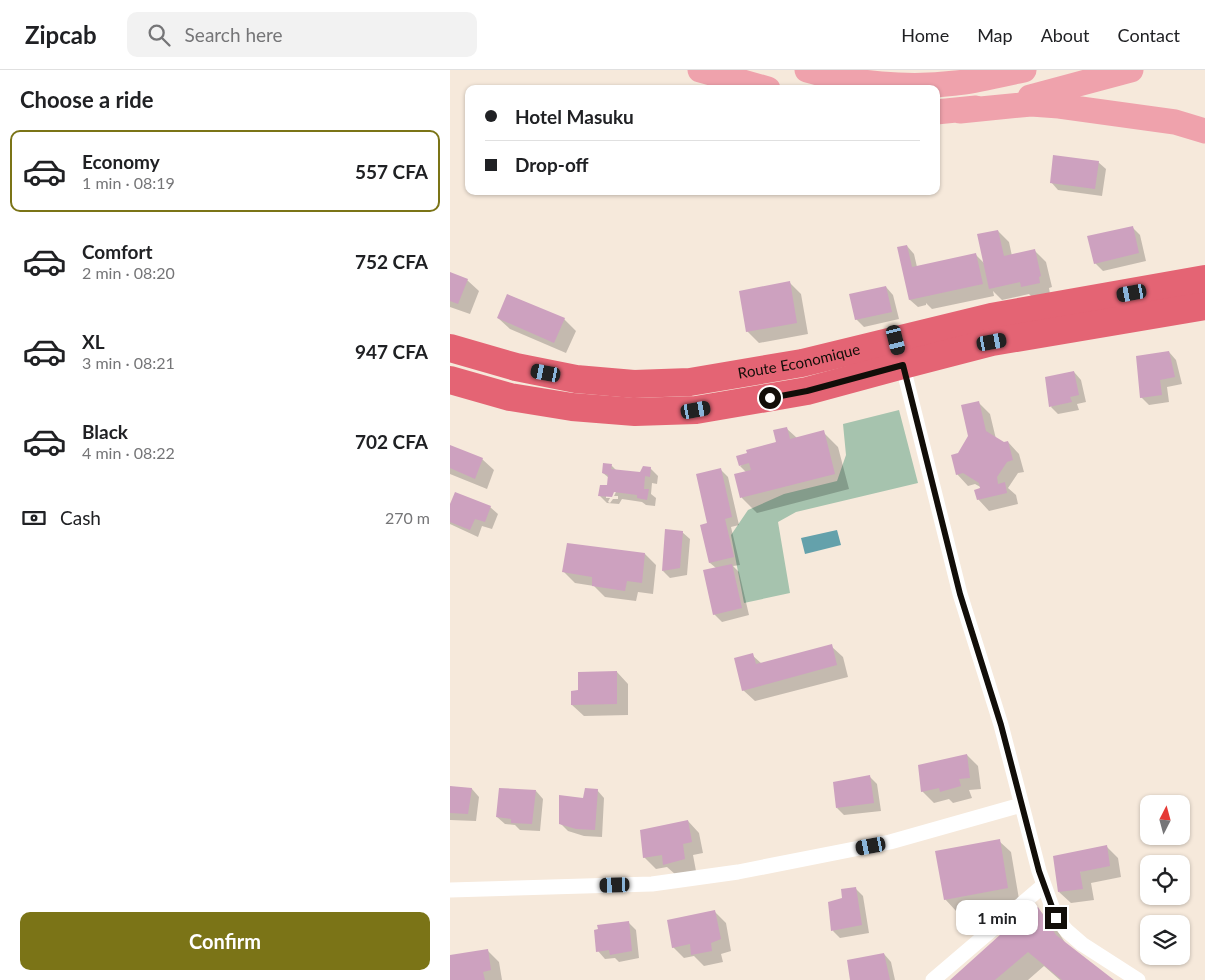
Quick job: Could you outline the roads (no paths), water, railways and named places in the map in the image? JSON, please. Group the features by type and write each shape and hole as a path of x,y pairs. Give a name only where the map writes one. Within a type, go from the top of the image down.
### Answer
{"highway":[{"name":"Route Economique","path":"450,380 510,397 572,407 635,412 696,410 807,391 990,317 1205,279"},
{"name":"Route Economique","path":"450,348 525,369 576,379 634,384 699,380 802,363 992,342 1205,306"}],"main road":[{"path":"700,70 754,85"},
{"path":"807,70 869,82 901,85"},
{"path":"927,85 957,83 1024,70"},
{"path":"948,112 1041,95 1131,70"},
{"path":"948,112 1031,104 1050,105 1176,122 1205,130"},
{"path":"1150,290 1205,270"}],"street":[{"path":"900,353 960,594 1001,725 1039,871 1056,918 1082,944 1138,980"},
{"path":"450,890 652,884 699,878 890,842 1021,805"},
{"path":"933,980 1044,885"}],"water":[{"path":"837,530 841,545 805,554 801,538"}]}
